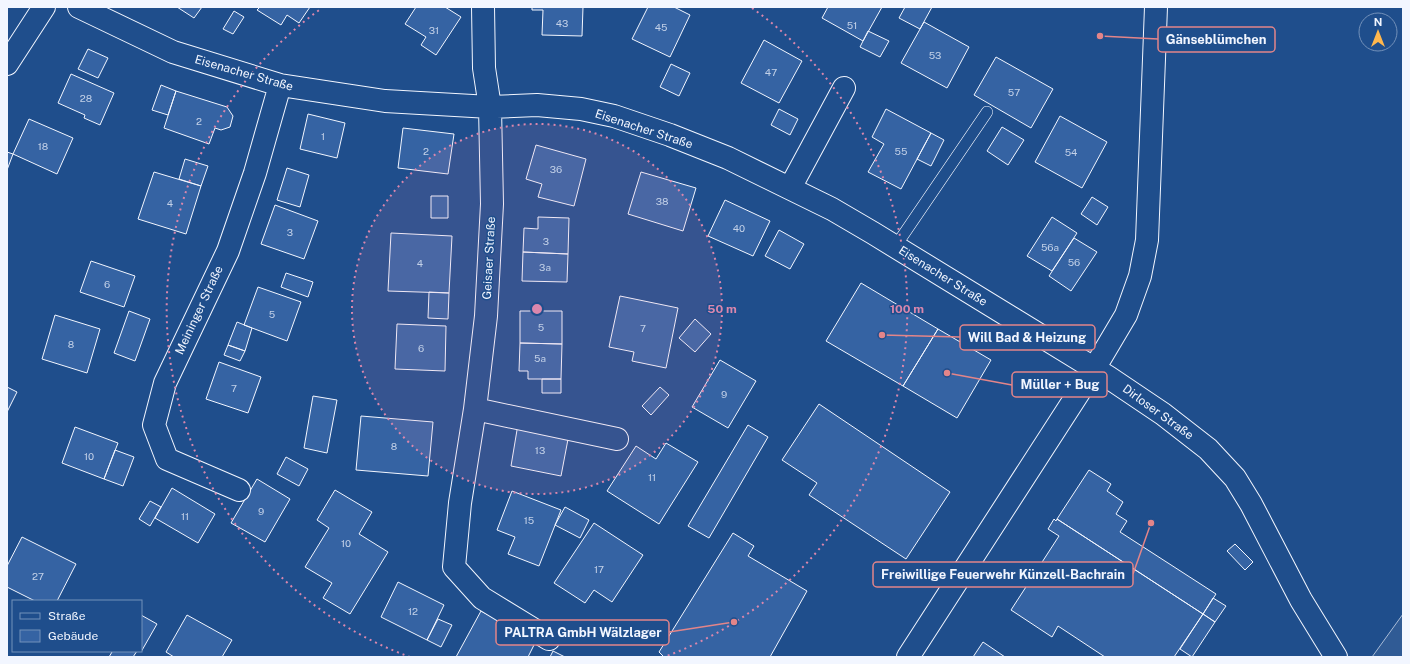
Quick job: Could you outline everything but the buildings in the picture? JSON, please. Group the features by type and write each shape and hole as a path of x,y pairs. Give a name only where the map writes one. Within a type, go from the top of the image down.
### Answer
{"street":[{"path":"7,64 44,7"},
{"name":"Eisenacher Straße","path":"79,7 173,52 280,86 385,101 490,107 537,105 581,109 614,116 670,135 728,158 832,210 1094,368"},
{"path":"483,7 484,68 490,107"},
{"path":"908,657 1094,368 1126,315 1140,276 1147,240 1156,7"},
{"name":"Meininger Straße","path":"239,490 167,459 154,425 165,382 228,251 255,173 280,86"},
{"path":"790,188 844,88"},
{"name":"Geisaer Straße","path":"490,107 492,204 487,308 475,409 460,503 454,567 482,598 549,639"},
{"name":"Dirloser Straße","path":"1094,368 1163,414 1208,449 1235,478 1251,504 1305,606 1336,657"},
{"path":"475,409 617,439"}],"lane":[{"path":"895,247 987,112"}],"shaded area":[{"path":"1403,614 1403,657 1372,657"}],"place":[{"name":"Gänseblümchen","path":"1100,36"},
{"name":"Will Bad & Heizung","path":"882,335"},
{"name":"Müller + Bug","path":"947,373"},
{"name":"Freiwillige Feuerwehr Künzell-Bachrain","path":"1151,523"},
{"name":"PALTRA GmbH Wälzlager","path":"734,622"}]}
